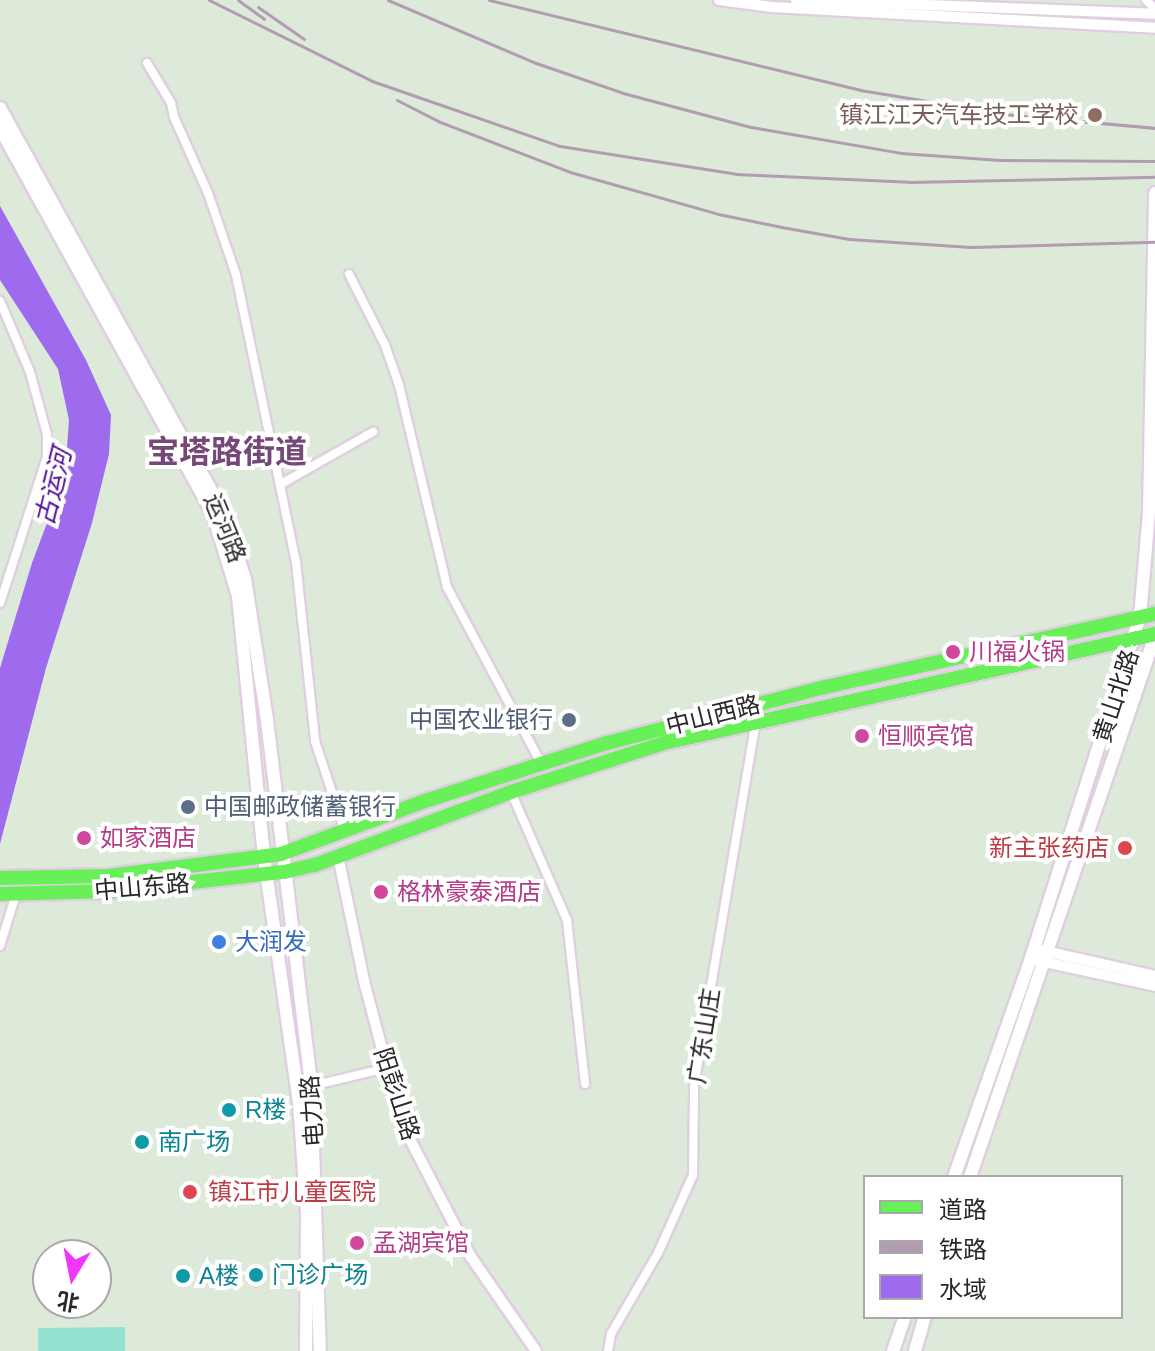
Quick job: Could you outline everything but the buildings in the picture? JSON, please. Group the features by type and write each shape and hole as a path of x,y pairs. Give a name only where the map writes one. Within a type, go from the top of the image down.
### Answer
{"main road":[{"name":"运河路","path":"0,108 224,514 245,579 267,720 284,872"},
{"name":"运河路","path":"0,128 213,514 238,596 267,876"},
{"name":"黄山北路","path":"971,1175 1134,638 1147,615 1155,193"},
{"name":"中山西路","path":"281,854 541,763 759,703 1147,615"},
{"name":"中山西路","path":"284,872 338,856 511,792 668,742 1155,635"},
{"name":"黄山北路","path":"955,1175 1039,955 1155,635"},
{"name":"中山东路","path":"4,878 108,876 281,854"},
{"name":"中山东路","path":"0,894 111,891 284,872"},
{"name":"电力路","path":"284,872 311,1086 320,1351"},
{"name":"电力路","path":"267,876 299,1102 307,1213 306,1351"},
{"path":"893,1351 904,1319"},
{"path":"915,1351 924,1319"}],"street":[{"path":"719,0 772,7 1155,28"},
{"path":"796,0 1155,12"},
{"path":"1146,0 1155,12"},
{"path":"147,63 171,103 174,117 208,193 236,275 296,562 315,741 345,832"},
{"path":"349,274 385,345 399,385 447,587 541,763"},
{"path":"0,301 30,372 47,434 47,457 0,603"},
{"path":"281,484 373,432"},
{"name":"广东山庄","path":"608,1351 611,1334 658,1253 693,1175 694,1087 759,722 759,703"},
{"path":"511,792 567,920 585,1084"},
{"name":"阳彭山路","path":"338,856 402,1124 464,1244 536,1351"},
{"path":"0,946 16,894"},
{"path":"1039,955 1155,976"},
{"path":"1039,955 1155,986"},
{"path":"311,1086 387,1068"}],"shaded area":[{"path":"125,1327 125,1351 38,1351 38,1328"}],"water":[{"path":"0,206 86,360 111,415 109,454 92,523 46,668 0,844 0,668 32,563 65,475 69,420 58,369 0,280"}],"railway":[{"path":"209,0 372,81 560,146 736,174 909,182 1155,177"},
{"path":"238,0 264,19"},
{"path":"388,0 536,63 623,93 751,127 901,153 1000,160 1155,161"},
{"path":"489,0 860,90 1013,115 1155,128"},
{"path":"258,7 304,39"},
{"path":"397,100 440,122 570,172 718,214 787,228 849,239 971,247 1155,242"}],"place":[{"name":"镇江江天汽车技工学校","path":"1095,115"},
{"name":"川福火锅","path":"953,652"},
{"name":"中国农业银行","path":"569,720"},
{"name":"恒顺宾馆","path":"862,736"},
{"name":"中国邮政储蓄银行","path":"188,807"},
{"name":"如家酒店","path":"84,838"},
{"name":"新主张药店","path":"1125,848"},
{"name":"格林豪泰酒店","path":"381,892"},
{"name":"大润发","path":"219,942"},
{"name":"R楼","path":"229,1110"},
{"name":"南广场","path":"142,1142"},
{"name":"镇江市儿童医院","path":"190,1192"},
{"name":"孟湖宾馆","path":"357,1243"},
{"name":"门诊广场","path":"256,1275"},
{"name":"A楼","path":"183,1276"}],"district":[{"name":"宝塔路街道","path":"227,452"}],"water label":[{"name":"古运河","path":"54,487"}]}
